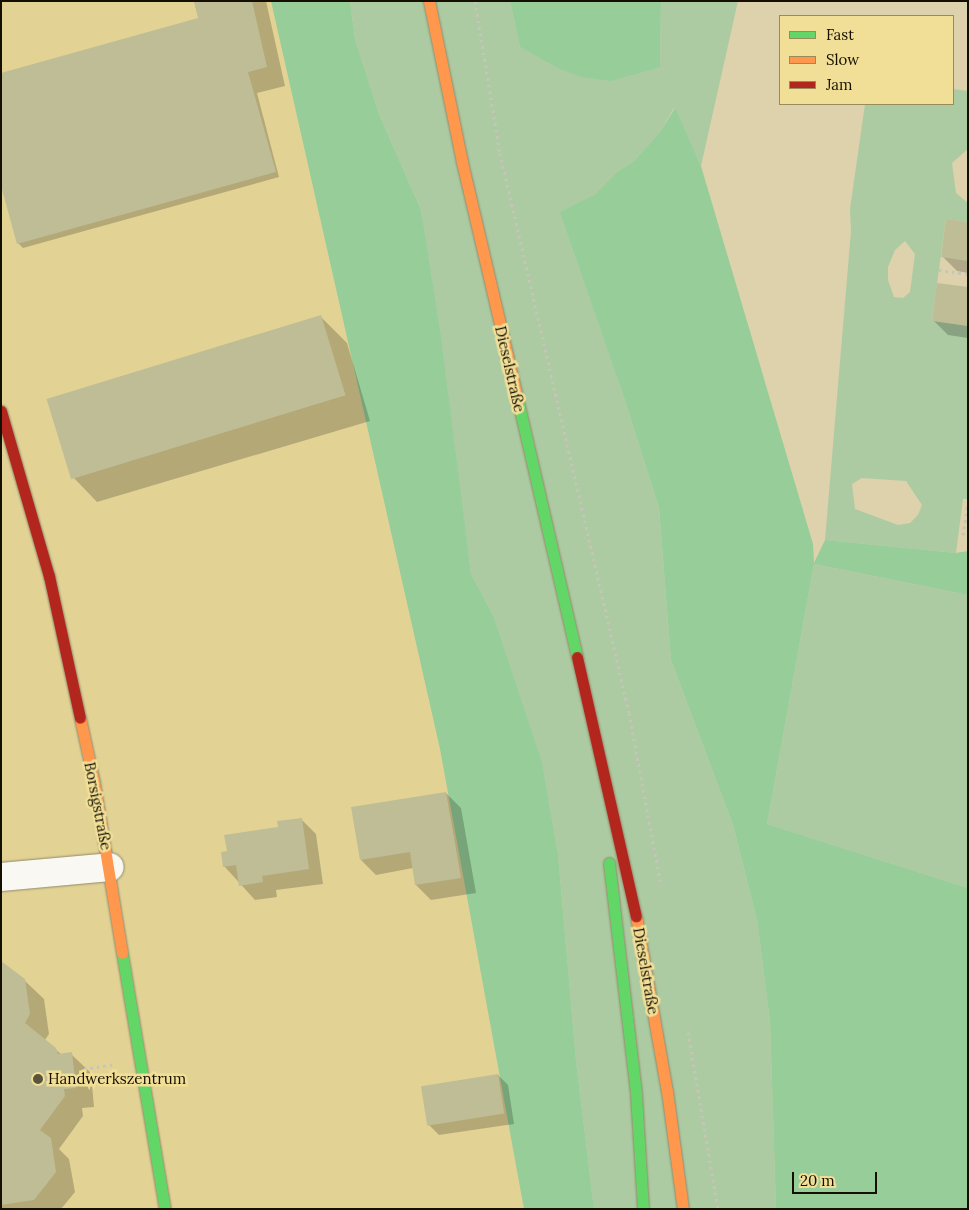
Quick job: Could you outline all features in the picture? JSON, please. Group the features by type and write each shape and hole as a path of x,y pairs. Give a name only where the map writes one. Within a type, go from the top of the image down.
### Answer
{"main road":[{"name":"Dieselstraße","path":"429,1 462,162 635,907 667,1091 683,1209"},
{"name":"Borsigstraße","path":"1,411 49,576 94,782 110,868 165,1209"},
{"name":"Dieselstraße","path":"594,735 636,1094 643,1209"}],"street":[{"path":"1,877 110,868"}],"path":[{"path":"476,1 500,153 629,713 662,891"},
{"path":"939,270 968,274"},
{"path":"963,535 968,505"},
{"path":"686,1024 718,1209"}],"shaded area":[{"path":"1,1 271,1 440,749 524,1209 1,1209"}],"green space":[{"path":"271,1 350,1 355,39 379,114 421,210 441,338 471,574 494,617 542,762 558,854 576,1060 594,1209 524,1209 440,749"},
{"path":"350,1 510,1 520,47 581,77 660,67 661,1 738,1 701,166 674,108 660,132 634,161 617,172 594,195 620,385 659,508 671,660 733,825 757,920 770,1021 776,1209 594,1209 576,1060 558,854 542,763 494,617 471,574 421,210 379,114 355,39"},
{"path":"510,1 661,1 660,67 611,81 581,77 560,69 520,47"},
{"path":"954,89 968,91 968,149 952,163 956,193 968,203 968,222 946,219 932,320 968,326 968,499 963,499 956,553 825,540 851,231 850,209 865,105 954,105","holes":["905,241 915,254 910,292 903,298 894,297 888,280 888,267 895,250","862,478 906,481 922,505 918,515 910,523 898,525 855,509 852,484"]},
{"path":"675,108 701,166 813,544 814,563 825,540 956,553 968,551 968,595 814,564 767,824 968,888 968,1209 776,1209 770,1021 757,920 733,825 671,660 659,508 620,385 560,212 594,195 617,172 634,161 660,132"},
{"path":"814,564 968,595 968,888 767,824"}],"building":[{"path":"194,1 252,1 267,67 248,72 276,172 17,244 1,186 1,73 198,18"},
{"path":"946,219 968,222 968,261 941,257"},
{"path":"937,283 968,287 968,326 932,321"},
{"path":"321,315 346,395 71,479 47,399"},
{"path":"446,792 461,878 415,885 410,852 360,860 351,807"},
{"path":"302,818 309,869 262,876 263,882 239,886 236,865 223,867 221,852 227,851 224,835 278,827 277,821"},
{"name":"Handwerkszentrum","path":"1,961 25,979 30,1014 25,1023 56,1048 58,1054 72,1052 76,1088 64,1089 65,1096 40,1130 51,1138 56,1172 34,1200 1,1205"},
{"path":"498,1074 504,1114 427,1126 421,1086"}],"traffic: fast":[{"path":"517,397 577,657"},
{"path":"609,863 636,1094 643,1209"},
{"path":"122,953 165,1209"}],"traffic: slow":[{"path":"429,1 462,162 517,397"},
{"path":"80,718 94,782 122,953"},
{"path":"636,916 667,1091 683,1209"}],"traffic: jam":[{"path":"1,411 49,576 80,718"},
{"path":"577,657 636,916"}],"place":[{"name":"Handwerkszentrum","path":"38,1079"}]}
